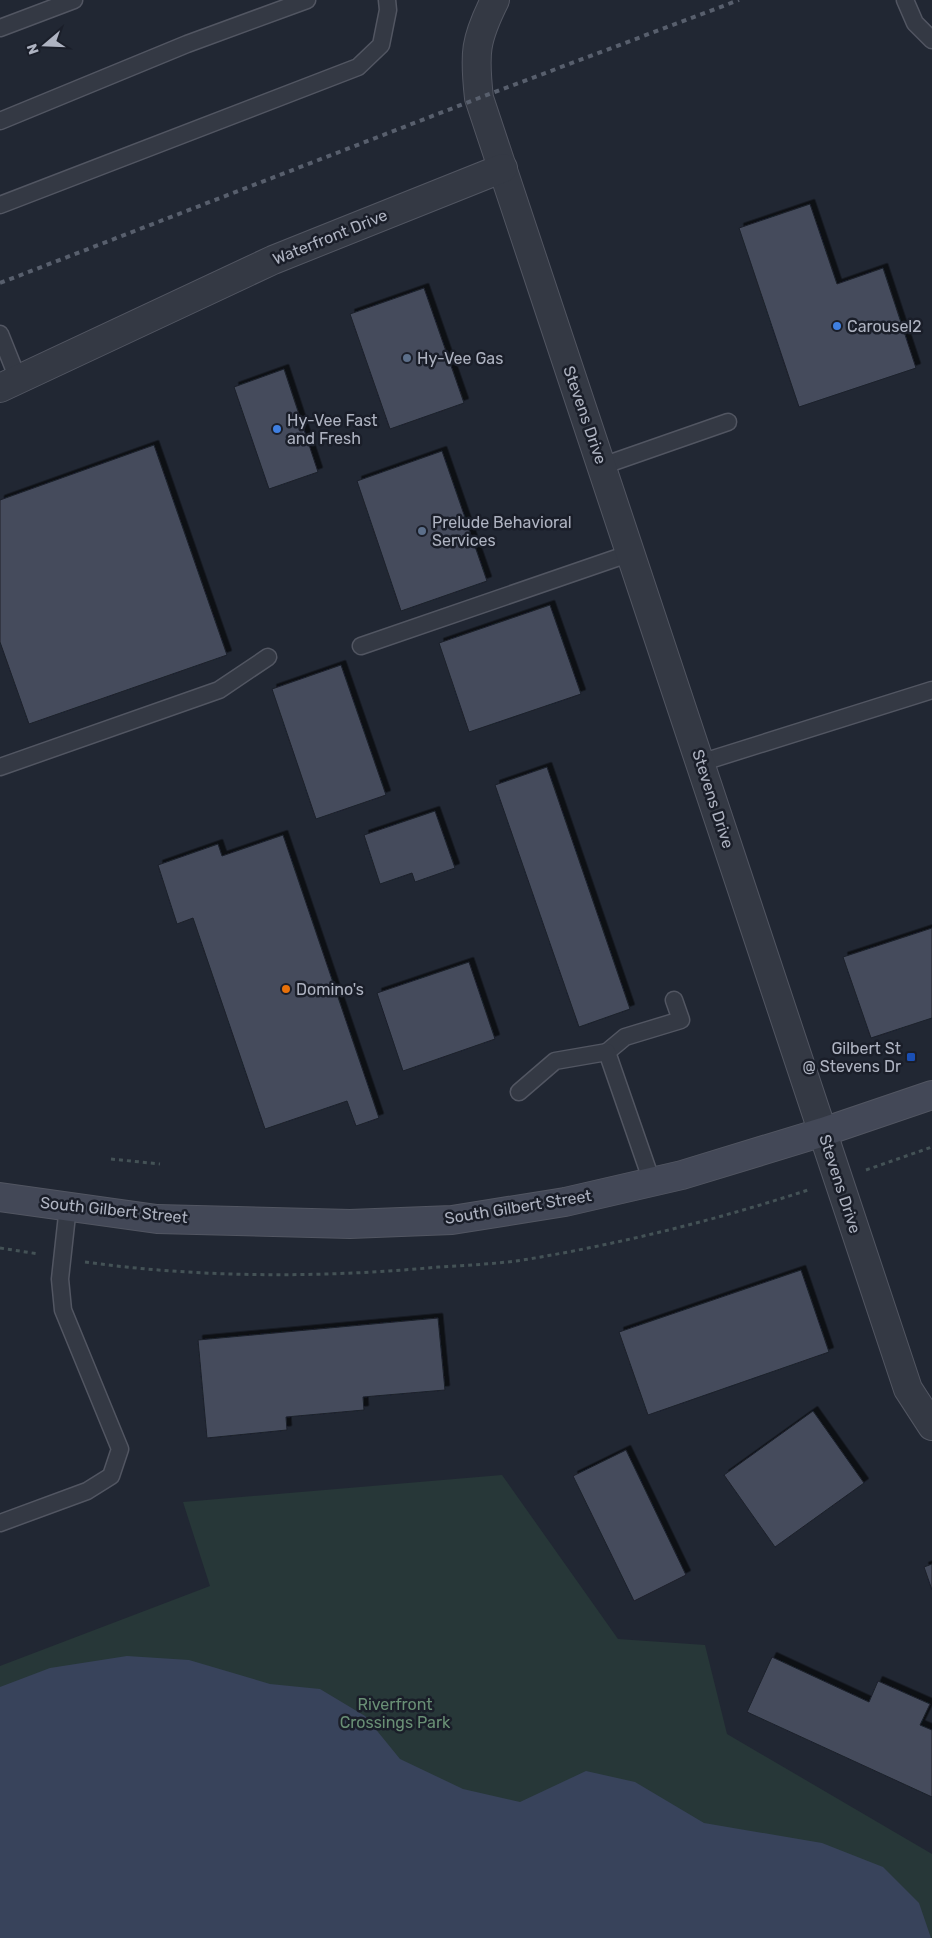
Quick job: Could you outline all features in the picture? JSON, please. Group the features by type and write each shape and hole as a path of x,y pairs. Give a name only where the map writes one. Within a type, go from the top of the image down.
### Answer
{"main road":[{"name":"South Gilbert Street","path":"0,1196 157,1218 350,1224 452,1220 565,1202 682,1175 824,1132 932,1095"}],"street":[{"path":"495,0 481,28 474,60 479,98 503,168"},
{"name":"Waterfront Drive","path":"9,383 273,260 503,168"},
{"name":"Stevens Drive","path":"503,168 908,1389 932,1426"}],"lane":[{"path":"0,28 74,0"},
{"path":"0,121 187,44 307,0"},
{"path":"0,205 358,67 381,45 388,10 386,0"},
{"path":"905,0 915,23 932,40"},
{"path":"0,334 9,383"},
{"path":"602,466 728,422"},
{"path":"361,646 630,553"},
{"path":"0,767 219,690 268,657"},
{"path":"700,764 932,690"},
{"path":"519,1092 555,1060 606,1052 625,1037 681,1020 674,1000"},
{"path":"606,1052 652,1182"},
{"path":"0,1523 87,1491 111,1476 120,1449 63,1310 60,1279 68,1206"}],"path":[{"path":"111,1158 160,1164"},
{"path":"0,1248 40,1255"}],"green space":[{"name":"Riverfront Crossings Park","path":"502,1475 618,1639 705,1645 727,1734 932,1854 932,1938 0,1938 0,1666 210,1586 183,1502"}],"water":[{"path":"127,1656 189,1660 270,1684 320,1689 365,1716 400,1759 463,1789 520,1802 586,1771 635,1782 704,1823 822,1843 883,1867 919,1903 931,1938 0,1938 0,1687 50,1668"}],"building":[{"name":"Carousel2","path":"810,204 837,284 883,268 916,368 799,407 739,228"},
{"name":"Hy-Vee Gas","path":"424,288 464,403 390,429 350,314"},
{"name":"Hy-Vee Fast and Fresh","path":"284,369 318,472 269,489 234,387"},
{"path":"154,445 227,655 29,724 0,642 0,500"},
{"name":"Prelude Behavioral Services","path":"442,451 487,581 401,611 357,481"},
{"path":"550,605 581,694 469,732 439,643"},
{"path":"341,665 386,795 316,819 272,689"},
{"path":"547,767 630,1009 579,1027 495,785"},
{"path":"435,811 455,868 415,882 412,873 380,884 364,835"},
{"path":"283,835 379,1118 356,1126 347,1101 265,1129 193,918 177,924 158,865 218,844 222,856"},
{"path":"932,928 932,1018 871,1038 843,957"},
{"path":"469,962 495,1039 403,1071 377,993"},
{"path":"801,1270 829,1352 648,1415 619,1332"},
{"path":"438,1318 445,1390 363,1397 364,1410 286,1417 287,1430 207,1438 198,1340"},
{"path":"813,1411 864,1483 775,1547 724,1475"},
{"path":"626,1450 686,1575 634,1601 573,1476"},
{"path":"932,1564 932,1590 924,1567"},
{"path":"772,1657 869,1702 878,1681 930,1704 920,1725 932,1730 932,1797 747,1712"}],"railway":[{"path":"0,283 739,0"}],"place":[{"name":"Carousel2","path":"837,326"},
{"name":"Hy-Vee Gas","path":"407,358"},
{"name":"Hy-Vee Fast and Fresh","path":"277,429"},
{"name":"Prelude Behavioral Services","path":"422,531"},
{"name":"Domino's","path":"286,989"},
{"name":"Gilbert St @ Stevens Dr","path":"911,1057"}]}
